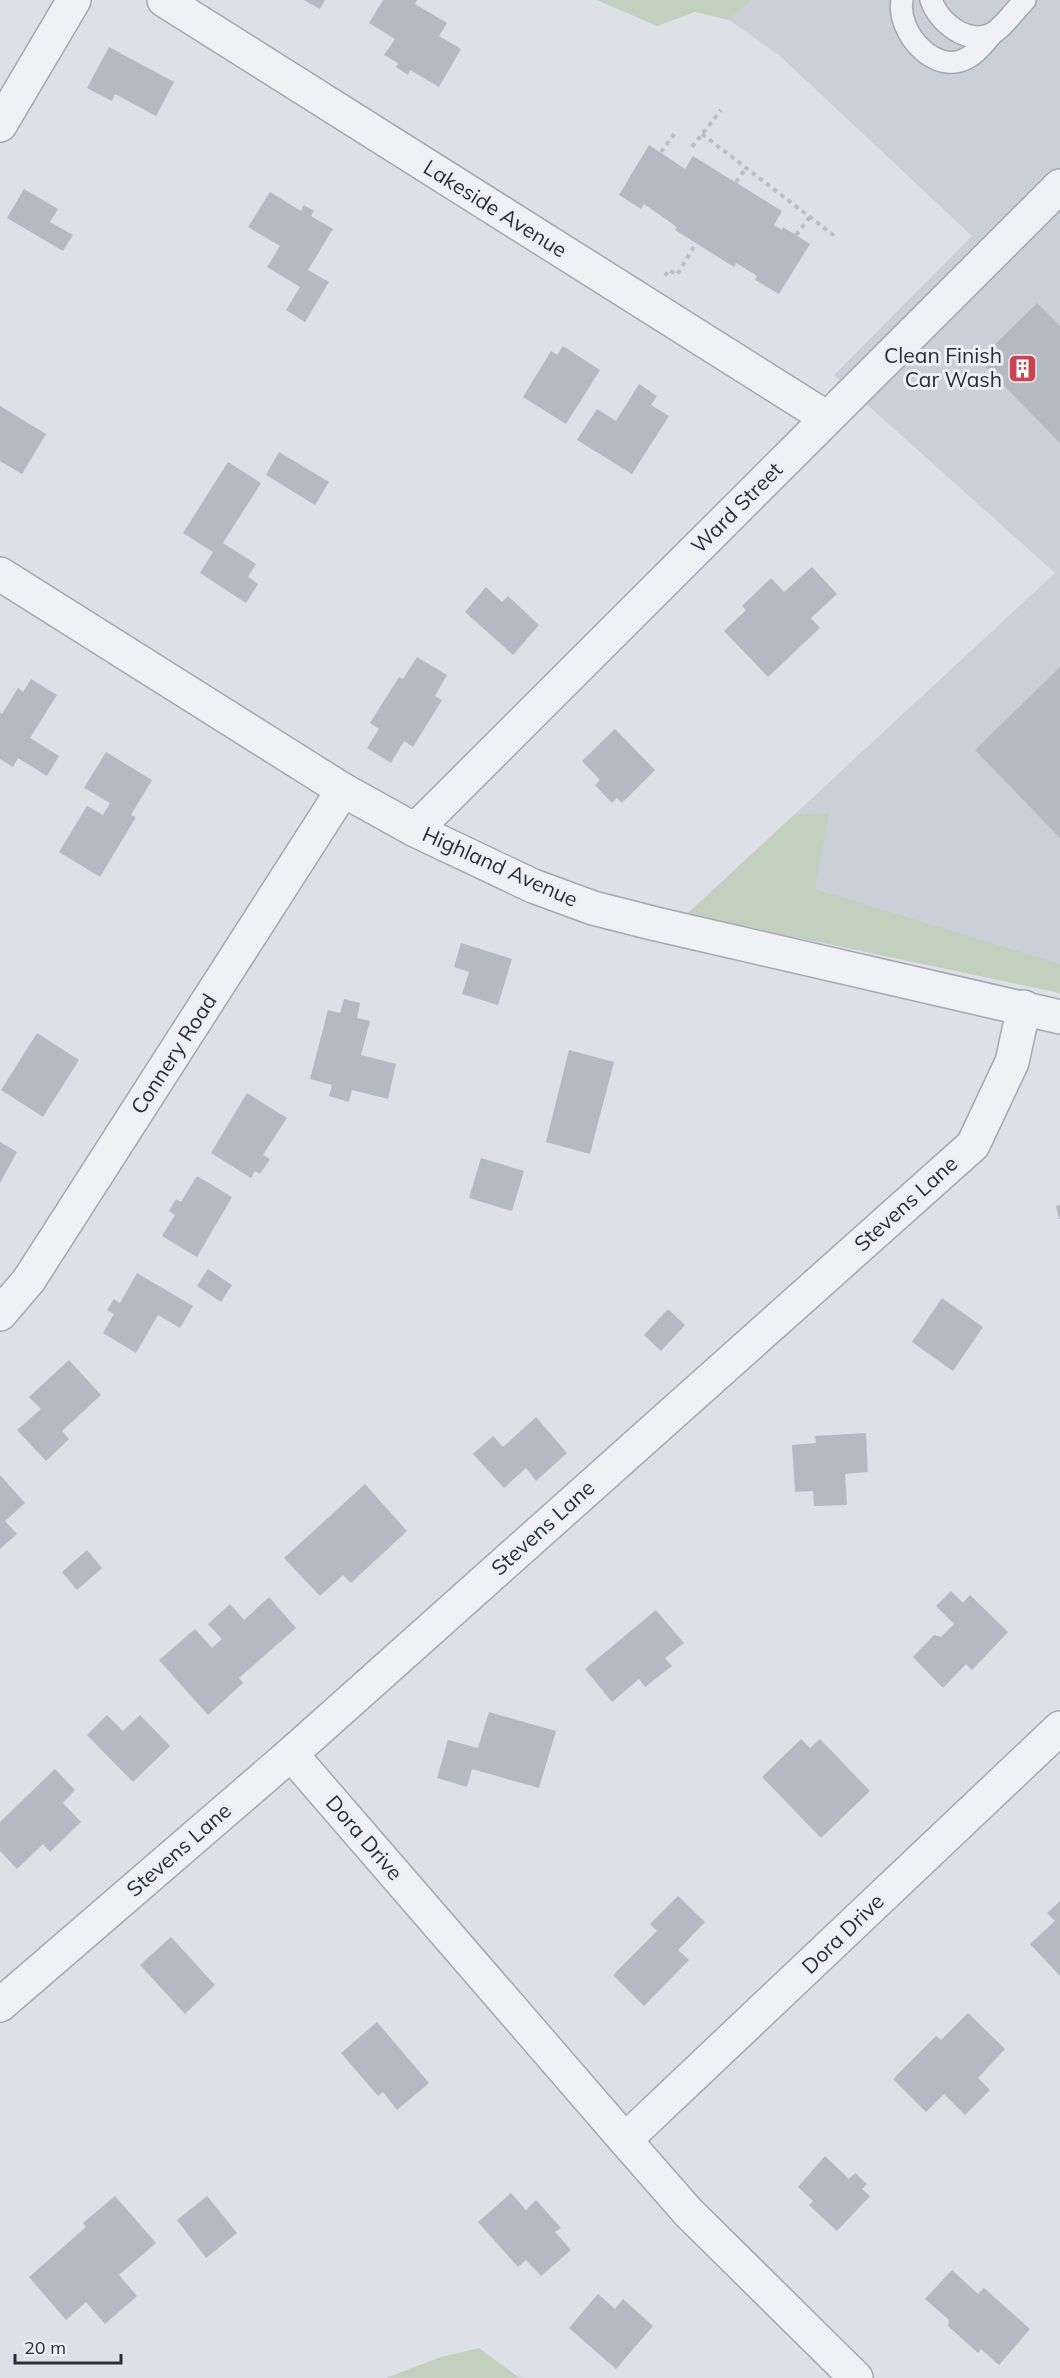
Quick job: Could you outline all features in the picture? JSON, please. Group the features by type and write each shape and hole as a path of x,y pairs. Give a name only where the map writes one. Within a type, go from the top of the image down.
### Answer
{"street":[{"path":"0,125 74,0"},
{"name":"Lakeside Avenue","path":"164,0 827,418"},
{"name":"Ward Street","path":"415,830 1060,186"},
{"name":"Highland Avenue","path":"0,574 343,790 415,830 533,886 593,908 667,927 1060,1017"},
{"name":"Connery Road","path":"0,1314 29,1280 343,790"},
{"name":"Stevens Lane","path":"0,2005 291,1754 973,1145 1012,1062 1024,1007"},
{"name":"Dora Drive","path":"625,2140 1060,1728"},
{"name":"Dora Drive","path":"291,1754 688,2212 856,2378"}],"lane":[{"path":"903,0 901,7 903,24 913,40 935,58 951,62 968,59 1025,0"},
{"path":"931,0 935,11 947,26 954,30 975,36 992,34"}],"path":[{"path":"692,147 721,110"},
{"path":"661,152 675,133"},
{"path":"702,134 836,237"},
{"path":"736,182 746,168"},
{"path":"796,235 810,217"},
{"path":"669,270 677,275 696,243"}],"shaded area":[{"path":"752,0 1060,0 1060,993 687,914 1055,573 834,375 972,236 779,55 729,20"}],"green space":[{"path":"597,0 752,0 729,20 695,12 657,26"},
{"path":"829,813 815,889 1060,964 1060,993 687,914 794,815"},
{"path":"479,2348 518,2377 525,2378 386,2378 441,2357"}],"building":[{"path":"304,0 325,0 320,9"},
{"path":"383,0 417,0 415,4 447,23 439,36 461,49 439,87 410,70 408,75 396,67 398,63 384,55 395,39 369,23"},
{"path":"109,47 174,82 156,116 115,94 112,101 87,88"},
{"path":"649,145 685,169 693,156 782,211 774,225 782,230 783,227 810,244 779,294 755,280 757,276 736,263 734,267 675,230 677,227 644,204 641,209 619,195"},
{"path":"24,189 58,209 50,222 73,235 63,251 7,218"},
{"path":"270,192 301,211 304,205 314,211 311,216 333,229 308,270 329,282 305,322 286,310 300,287 267,267 280,246 248,227"},
{"name":"Clean Finish Car Wash","path":"1037,303 1060,326 1060,443 979,360"},
{"path":"563,346 600,370 566,424 523,397 551,351 557,355"},
{"path":"639,384 657,396 651,405 669,416 632,474 577,440 597,409 616,421"},
{"path":"0,406 46,434 22,474 0,461"},
{"path":"279,452 329,482 315,505 266,475"},
{"path":"228,462 261,483 223,543 256,564 248,577 258,584 246,603 200,573 213,552 183,533"},
{"path":"812,567 837,594 811,618 820,628 768,677 724,631 746,610 742,606 771,578 784,592"},
{"path":"486,587 502,602 508,596 539,625 513,655 465,612"},
{"path":"417,657 447,675 435,696 442,700 413,747 404,741 391,763 367,748 379,729 370,723 399,677 403,679"},
{"path":"1060,667 1060,838 975,750"},
{"path":"31,679 57,695 30,738 59,756 47,776 18,758 13,767 0,759 0,712 2,714 18,688 23,692"},
{"path":"615,729 655,770 622,803 617,798 612,803 595,785 600,780 582,761"},
{"path":"106,752 152,780 131,815 136,817 100,877 59,852 87,806 103,815 110,803 84,788"},
{"path":"461,943 512,959 498,1005 462,994 469,972 454,967"},
{"path":"344,999 360,1003 357,1018 370,1021 361,1055 396,1064 388,1099 352,1090 349,1102 329,1096 332,1085 310,1079 328,1010 340,1013"},
{"path":"37,1033 79,1060 43,1117 1,1090"},
{"path":"569,1050 614,1062 590,1154 546,1142"},
{"path":"247,1093 287,1118 263,1155 270,1159 260,1174 255,1171 251,1178 211,1153"},
{"path":"0,1142 17,1152 0,1183"},
{"path":"481,1158 524,1171 512,1211 469,1198"},
{"path":"197,1176 232,1197 197,1257 162,1236 175,1215 169,1211 176,1199 181,1202"},
{"path":"1060,1205 1060,1219 1059,1219 1056,1206"},
{"path":"208,1269 232,1285 221,1302 197,1286"},
{"path":"137,1273 193,1306 180,1328 158,1315 136,1353 103,1333 114,1314 107,1310 114,1299 120,1303"},
{"path":"942,1298 983,1327 953,1371 912,1342"},
{"path":"668,1309 685,1325 661,1351 644,1335"},
{"path":"69,1360 101,1395 62,1431 69,1439 46,1461 17,1430 41,1409 29,1397"},
{"path":"536,1417 567,1453 536,1481 526,1468 504,1488 473,1454 493,1436 503,1447"},
{"path":"866,1433 868,1472 845,1474 847,1505 814,1506 813,1491 795,1492 792,1445 816,1443 815,1436"},
{"path":"0,1475 25,1503 5,1521 17,1534 0,1549"},
{"path":"365,1484 407,1531 351,1583 343,1575 320,1596 284,1558"},
{"path":"87,1550 102,1568 77,1590 62,1572"},
{"path":"951,1591 963,1603 970,1595 1008,1632 972,1670 966,1664 943,1688 913,1657 934,1635 941,1637 954,1624 936,1606"},
{"path":"269,1597 296,1628 239,1678 243,1683 208,1715 159,1660 195,1629 212,1648 222,1639 208,1624 230,1604 244,1620"},
{"path":"656,1610 684,1643 665,1658 672,1666 645,1687 639,1679 612,1702 585,1669"},
{"path":"489,1712 556,1731 539,1788 472,1769 467,1787 437,1778 448,1740 478,1748"},
{"path":"107,1715 123,1731 140,1715 170,1746 133,1782 87,1735"},
{"path":"801,1739 810,1748 820,1739 870,1791 821,1838 762,1777"},
{"path":"55,1769 75,1790 63,1803 81,1822 50,1852 43,1844 17,1869 0,1851 0,1822"},
{"path":"678,1896 705,1922 678,1950 689,1960 644,2006 613,1975 657,1931 650,1924"},
{"path":"1060,1901 1060,1976 1030,1944 1055,1921 1047,1913"},
{"path":"171,1937 215,1985 185,2014 140,1965"},
{"path":"968,2013 1005,2049 978,2078 990,2090 965,2115 944,2094 926,2112 893,2079 936,2036 941,2040"},
{"path":"377,2022 429,2083 397,2110 383,2092 378,2096 341,2053"},
{"path":"825,2156 849,2179 855,2173 867,2184 862,2189 870,2196 837,2231 809,2205 813,2201 798,2187"},
{"path":"511,2193 526,2210 536,2200 561,2228 555,2232 571,2250 541,2276 526,2260 518,2267 478,2222"},
{"path":"115,2196 156,2243 119,2275 137,2296 105,2324 86,2302 66,2320 29,2277 86,2227 83,2223"},
{"path":"207,2196 237,2233 206,2258 177,2220"},
{"path":"952,2270 978,2294 984,2288 1030,2329 999,2365 981,2349 978,2353 948,2326 949,2320 925,2299"},
{"path":"598,2294 615,2309 623,2299 653,2326 616,2369 569,2328"}],"place":[{"name":"Clean Finish Car Wash","path":"1023,368"}]}
